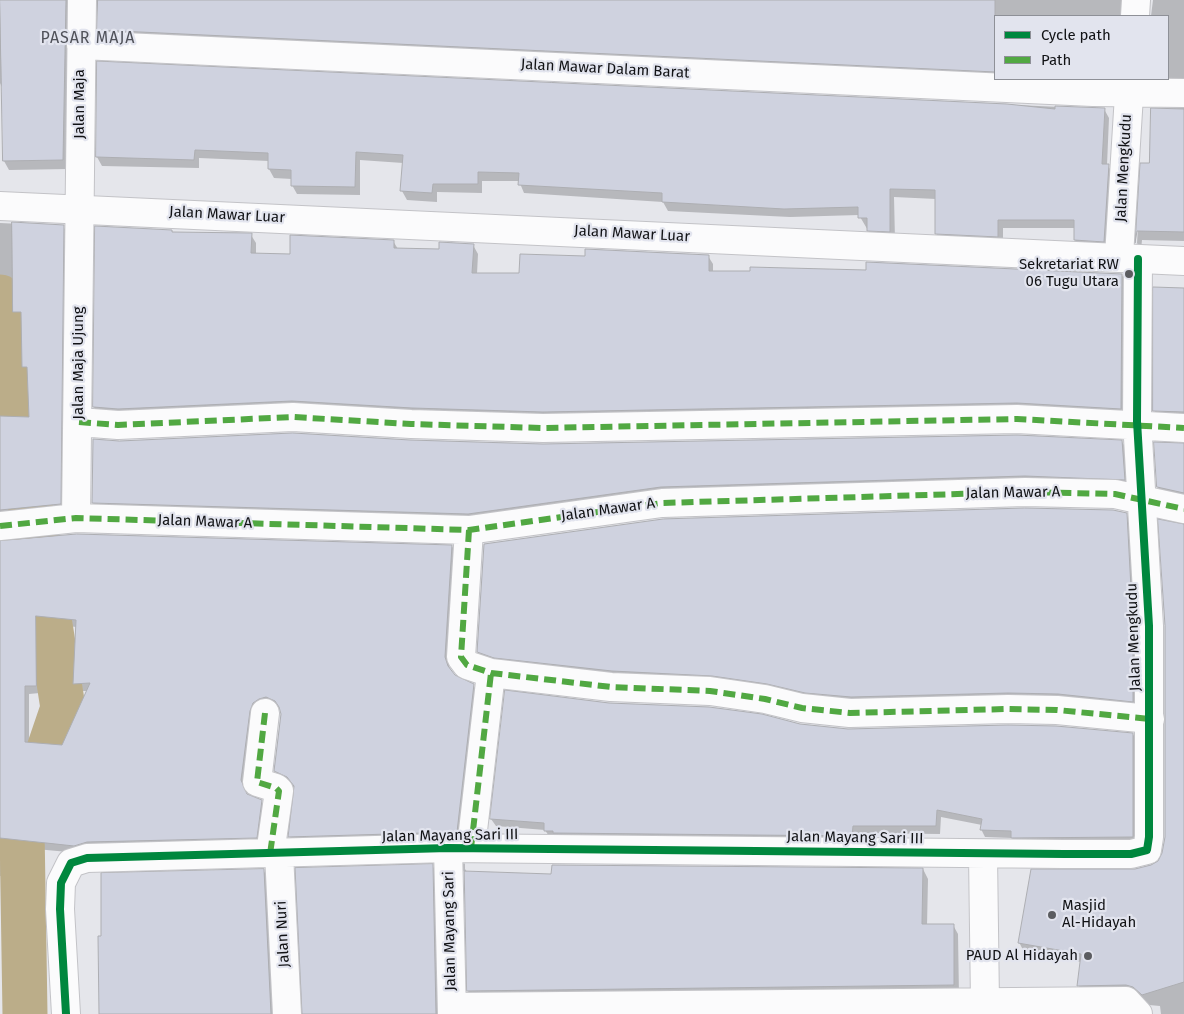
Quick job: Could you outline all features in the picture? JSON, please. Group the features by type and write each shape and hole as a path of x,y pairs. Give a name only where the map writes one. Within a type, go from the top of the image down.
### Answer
{"street":[{"name":"Jalan Maja","path":"80,208 82,0"},
{"path":"1135,15 1136,0"},
{"name":"Jalan Mawar Dalam Barat","path":"81,45 1093,92 1129,85 1184,93"},
{"name":"Jalan Mengkudu","path":"983,854 1131,854 1147,850 1149,837 1149,626 1128,258 1129,85"},
{"name":"Jalan Mawar Luar","path":"0,206 80,208 1184,261"},
{"name":"Jalan Maja Ujung","path":"76,518 79,422 80,208"},
{"path":"79,422 118,425 294,417 411,424 543,428 1017,419 1184,428"},
{"name":"Jalan Mawar A","path":"3,525 76,518 468,530 662,502 1025,492 1115,494 1184,509"},
{"path":"468,530 461,657 467,665 491,673 611,688 710,691 765,699 802,708 850,712 957,712 1008,709 1150,719"},
{"name":"Jalan Mayang Sari","path":"452,1010 460,848 491,673"},
{"name":"Jalan Nuri","path":"266,713 258,782 276,788 279,791 275,854 287,1014"},
{"name":"Jalan Mayang Sari III","path":"66,1014 60,909 61,883 71,863 88,858 460,848 983,854"},
{"path":"983,854 985,1004"},
{"path":"452,1010 1126,1001 1138,1014"}],"building":[{"path":"0,0 66,0 63,160 3,161"},
{"path":"98,0 995,0 994,72 97,30"},
{"path":"97,61 1007,104 1055,109 1055,106 1105,108 1102,164 1109,164 1104,242 1074,240 1074,220 998,220 998,237 935,234 935,190 890,189 890,232 867,231 867,218 858,218 858,207 784,209 662,202 662,193 518,185 519,173 478,172 478,184 433,184 432,193 400,191 403,155 356,152 355,187 291,186 291,170 268,169 268,153 195,150 194,160 96,157"},
{"path":"1151,108 1184,109 1184,232 1137,231 1135,243 1140,163 1149,163"},
{"path":"12,222 64,225 61,504 0,510 0,416 29,417 27,367 22,367 21,312 13,312"},
{"path":"95,226 172,230 172,232 252,233 251,253 290,254 290,235 394,240 394,248 439,249 439,242 474,244 472,273 519,273 520,254 585,256 585,249 709,255 709,271 750,271 750,267 866,270 866,262 1122,274 1121,409 1017,403 543,412 412,408 292,401 118,409 93,407"},
{"path":"1153,287 1184,288 1184,412 1153,411"},
{"path":"293,433 410,440 543,444 1017,435 1122,440 1125,480 1025,476 661,487 468,514 92,503 93,439 119,441"},
{"path":"1154,442 1184,443 1184,493 1157,487"},
{"path":"1025,508 1113,510 1127,513 1133,626 1133,702 1058,694 1008,693 851,697 805,693 767,684 712,676 612,671 494,658 477,652 484,544 663,519"},
{"path":"1158,519 1184,524 1184,982 1142,995 1133,987 1126,985 1077,986 1081,954 1018,943 1031,869 1135,869 1158,861 1162,853 1165,837 1165,626"},
{"path":"77,534 452,545 445,657 448,666 455,675 474,684 457,832 288,837 294,786 287,777 274,771 281,714 275,701 266,697 253,703 250,711 241,780 247,794 262,800 257,838 87,842 74,846 0,838 0,541","holes":["36,616 76,620 73,684 90,683 62,745 25,742 25,686 36,686"]},
{"path":"505,690 609,703 709,707 762,714 800,724 848,729 1008,725 1056,726 1133,733 1133,837 1011,838 1011,831 980,830 982,819 937,810 936,826 853,826 852,836 553,833 553,831 544,831 544,823 490,819"},
{"path":"433,864 436,1014 302,1014 295,868"},
{"path":"552,865 923,868 922,924 954,924 954,985 467,991 464,871 551,874"},
{"path":"264,869 271,1014 99,1014 98,936 101,936 101,873"}],"waterway":[{"path":"0,297 14,417 41,567 63,708 22,828 25,1014"}],"marked path":[{"path":"79,422 118,425 293,417 411,424 543,428 1017,419 1184,428"},
{"path":"0,526 76,518 469,530 662,503 1025,492 1115,494 1184,509"},
{"path":"469,530 461,657 467,665 491,673 611,687 710,691 765,699 802,708 850,713 1008,709 1057,710 1150,719"},
{"path":"471,848 491,673"},
{"path":"265,713 257,782 276,788 279,791 270,854"}],"cycle path":[{"path":"66,1014 60,909 61,883 71,863 87,858 448,848 1064,854 1131,854 1147,850 1149,837 1149,626 1137,421 1138,259"}],"place":[{"name":"Sekretariat RW 06 Tugu Utara","path":"1129,274"},
{"name":"Masjid Al-Hidayah","path":"1052,915"},
{"name":"PAUD Al Hidayah","path":"1088,956"}],"district":[{"name":"PASAR MAJA","path":"88,39"}]}
